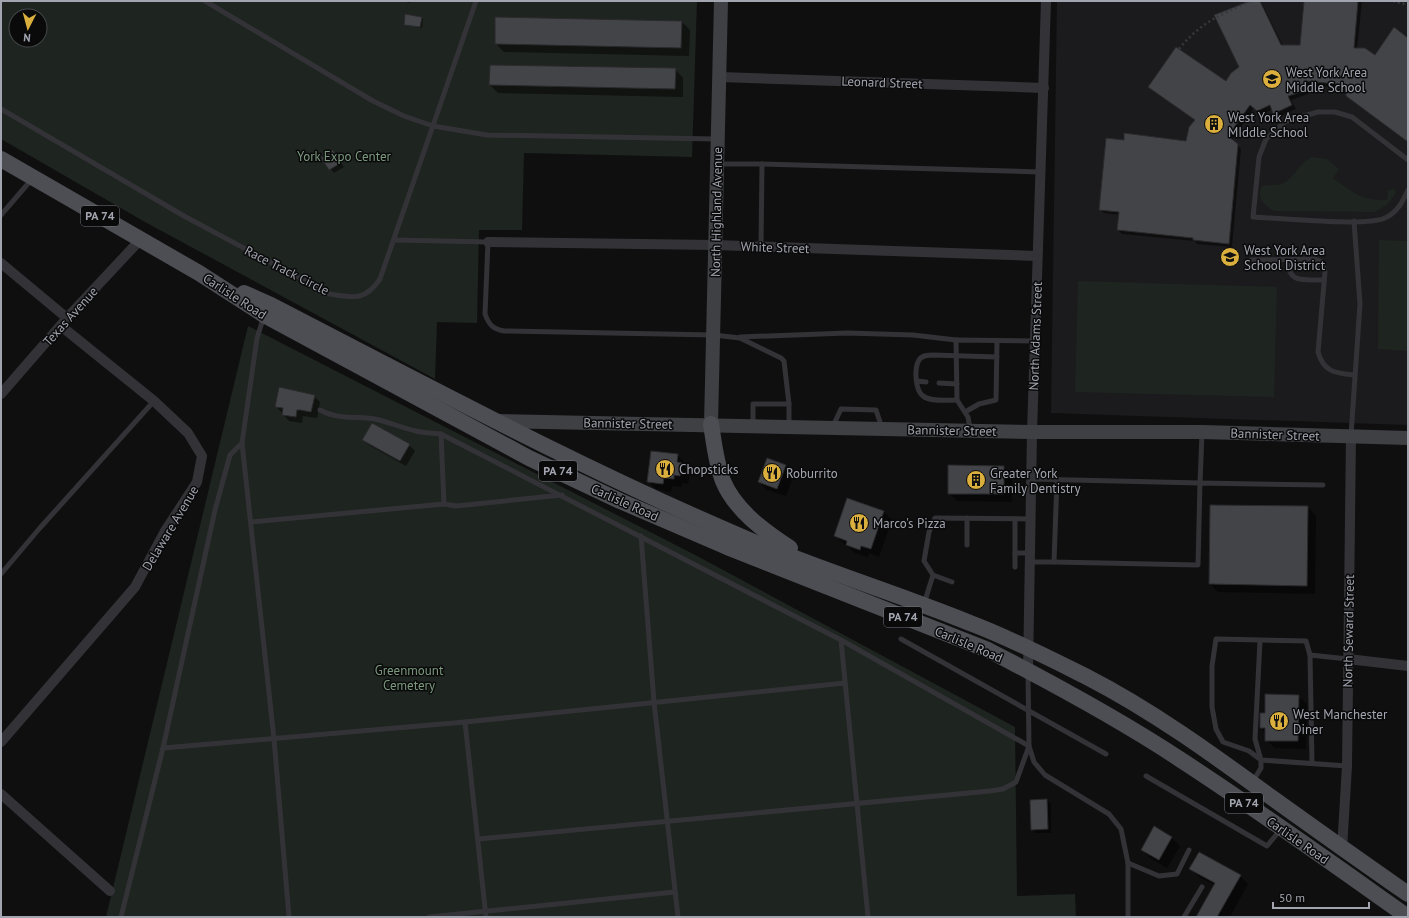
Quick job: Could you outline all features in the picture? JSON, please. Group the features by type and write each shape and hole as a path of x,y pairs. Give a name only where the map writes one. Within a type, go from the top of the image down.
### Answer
{"main road":[{"name":"PA 74","path":"1,159 198,273"},
{"name":"Carlisle Road","path":"198,273 264,315 530,458 620,501 755,559 988,650 1028,671 1121,723 1173,755 1282,828 1408,917"},
{"name":"Carlisle Road","path":"198,273 271,305 495,421 677,509 750,540 923,604 1028,648 1090,679 1148,712 1200,745 1342,849 1408,894"},
{"path":"394,386 464,417 479,421 495,421"},
{"path":"711,424 717,459 724,482 732,497 749,516 772,536 818,566"}],"street":[{"name":"North Highland Avenue","path":"711,424 721,1"},
{"name":"North Adams Street","path":"1028,671 1032,432 1046,1"},
{"name":"Leonard Street","path":"720,77 1044,88"},
{"name":"Texas Avenue","path":"1,394 64,322 140,240"},
{"name":"White Street","path":"488,242 761,246 1038,256"},
{"name":"Delaware Avenue","path":"1,262 64,322 188,433 202,456 197,482 165,531 135,587 1,742"},
{"name":"Bannister Street","path":"495,421 711,424 1032,432 1202,432 1408,438"},
{"name":"North Seward Street","path":"1342,849 1347,766 1351,436"},
{"path":"1348,659 1408,666"},
{"path":"1,794 110,891"}],"lane":[{"path":"205,1 373,101 404,116 433,126 487,135 718,139"},
{"name":"Race Track Circle","path":"1,109 184,216 330,294 353,298 372,292 380,279 476,1"},
{"path":"1408,160 1352,117 1335,112 1318,112 1286,121 1266,139 1259,157 1253,217 1354,221 1385,218 1400,206 1408,190"},
{"path":"717,164 1040,172"},
{"path":"761,246 762,164"},
{"path":"1,215 33,178"},
{"path":"1351,436 1360,304 1354,221"},
{"path":"394,240 488,242 485,314 488,323 496,329 504,331 714,334 737,337 847,333 913,335 956,340 1035,341"},
{"path":"1288,259 1288,270 1292,276 1299,279 1324,280"},
{"path":"1251,260 1316,259 1322,262 1325,272 1318,352 1321,363 1329,370 1355,375"},
{"path":"264,315 258,338 242,443 274,739 289,917"},
{"path":"737,337 781,358 784,361 790,404 789,426"},
{"path":"956,340 957,400 965,412 970,430"},
{"path":"965,412 979,404 996,400 998,341"},
{"path":"957,400 936,400 924,397 919,393 916,368 919,360 925,356 997,357"},
{"path":"917,382 926,382"},
{"path":"939,383 957,384"},
{"path":"1,574 38,529 154,401"},
{"path":"753,425 753,404 790,404"},
{"path":"320,410 329,415 372,419 388,422 417,432 441,434 842,640 1029,746"},
{"path":"1015,553 1054,562 1198,565 1202,432"},
{"path":"441,434 444,504"},
{"path":"121,917 163,748 215,510 230,454 242,443"},
{"path":"1031,479 1323,485"},
{"path":"1054,562 1057,479"},
{"path":"251,522 444,504 456,506 562,495"},
{"path":"952,582 933,575 924,561 932,522 935,518 1031,519"},
{"path":"967,518 967,545"},
{"path":"1015,519 1015,567"},
{"path":"641,536 654,702 678,917"},
{"path":"923,604 933,575"},
{"path":"1312,762 1310,656 1306,641 1260,641 1232,638 1216,639 1212,666 1212,707 1216,729 1223,742 1249,751 1261,760 1312,762 1347,766"},
{"path":"901,639 1106,754"},
{"path":"842,640 856,802 868,917"},
{"path":"1252,783 1261,768 1261,760 1255,739 1260,641"},
{"path":"1310,656 1348,659"},
{"path":"1028,671 1029,746 1034,762 1045,775 1109,814 1121,829 1128,863 1128,917"},
{"path":"163,748 465,722 845,683"},
{"path":"465,722 486,914"},
{"path":"478,839 1003,789 1016,782 1029,746"},
{"path":"1146,776 1266,846 1282,828"},
{"path":"1128,863 1159,876 1177,874 1189,850"},
{"path":"1184,917 1202,887"},
{"path":"429,917 486,914 675,892"}],"path":[{"path":"1179,49 1192,33 1202,24 1251,1"},
{"path":"1394,1 1408,5"}],"shaded area":[{"name":"West York Area School District","path":"1057,1 1408,1 1408,425 1051,413"}],"green space":[{"name":"York Expo Center","path":"1,1 697,1 692,157 524,153 522,230 479,230 477,323 437,322 435,379 145,222 1,139"},
{"path":"1312,157 1327,159 1339,169 1333,178 1358,195 1371,199 1387,200 1388,190 1395,189 1396,193 1387,205 1375,212 1274,211 1267,207 1262,201 1260,194 1262,186 1284,183 1291,178 1303,163"},
{"path":"1379,240 1408,241 1408,351 1378,349"},
{"path":"1078,281 1277,287 1274,397 1075,392"},
{"name":"Greenmount Cemetery","path":"248,326 699,557 1015,727 1017,896 1075,894 1076,917 106,917"}],"building":[{"name":"West York Area MIddle School","path":"1250,1 1260,1 1281,45 1300,45 1304,1 1358,1 1354,48 1365,48 1375,55 1394,27 1408,38 1408,142 1346,96 1346,85 1306,81 1305,91 1288,96 1292,105 1273,114 1270,105 1257,111 1250,105 1228,136 1238,144 1229,244 1193,240 1193,238 1117,230 1119,212 1099,210 1106,138 1124,140 1124,133 1186,141 1189,127 1195,120 1148,87 1176,47 1226,81 1231,73 1239,67 1214,15"},
{"path":"405,14 422,17 420,27 404,25"},
{"path":"495,17 682,21 681,48 495,44"},
{"path":"490,65 676,68 675,89 489,85"},
{"path":"333,150 341,163 329,170 321,158"},
{"path":"279,387 315,395 311,412 297,410 296,417 282,415 283,408 275,407"},
{"path":"372,423 410,444 400,461 362,440"},
{"name":"Chopsticks","path":"651,451 678,454 677,462 682,463 680,476 674,475 674,479 664,478 663,484 647,482"},
{"name":"Roburrito","path":"767,458 786,465 777,489 758,482"},
{"name":"Greater York Family Dentistry","path":"948,465 1004,466 1004,494 948,494"},
{"name":"Marco's Pizza","path":"847,498 884,511 871,549 861,546 860,550 846,545 847,541 834,536"},
{"path":"1210,505 1308,506 1307,586 1209,584"},
{"name":"West Manchester Diner","path":"1265,694 1299,695 1298,741 1265,741 1265,728 1260,728 1260,713 1265,713"},
{"path":"1047,799 1048,829 1031,830 1030,800"},
{"path":"1154,826 1172,837 1159,860 1141,850"},
{"path":"1199,852 1241,875 1217,917 1196,917 1215,883 1189,869"}],"place":[{"name":"West York Area Middle School","path":"1272,79"},
{"name":"West York Area MIddle School","path":"1214,124"},
{"name":"West York Area School District","path":"1230,257"},
{"name":"Chopsticks","path":"665,469"},
{"name":"Roburrito","path":"772,473"},
{"name":"Greater York Family Dentistry","path":"976,480"},
{"name":"Marco's Pizza","path":"859,523"},
{"name":"West Manchester Diner","path":"1279,721"}]}
